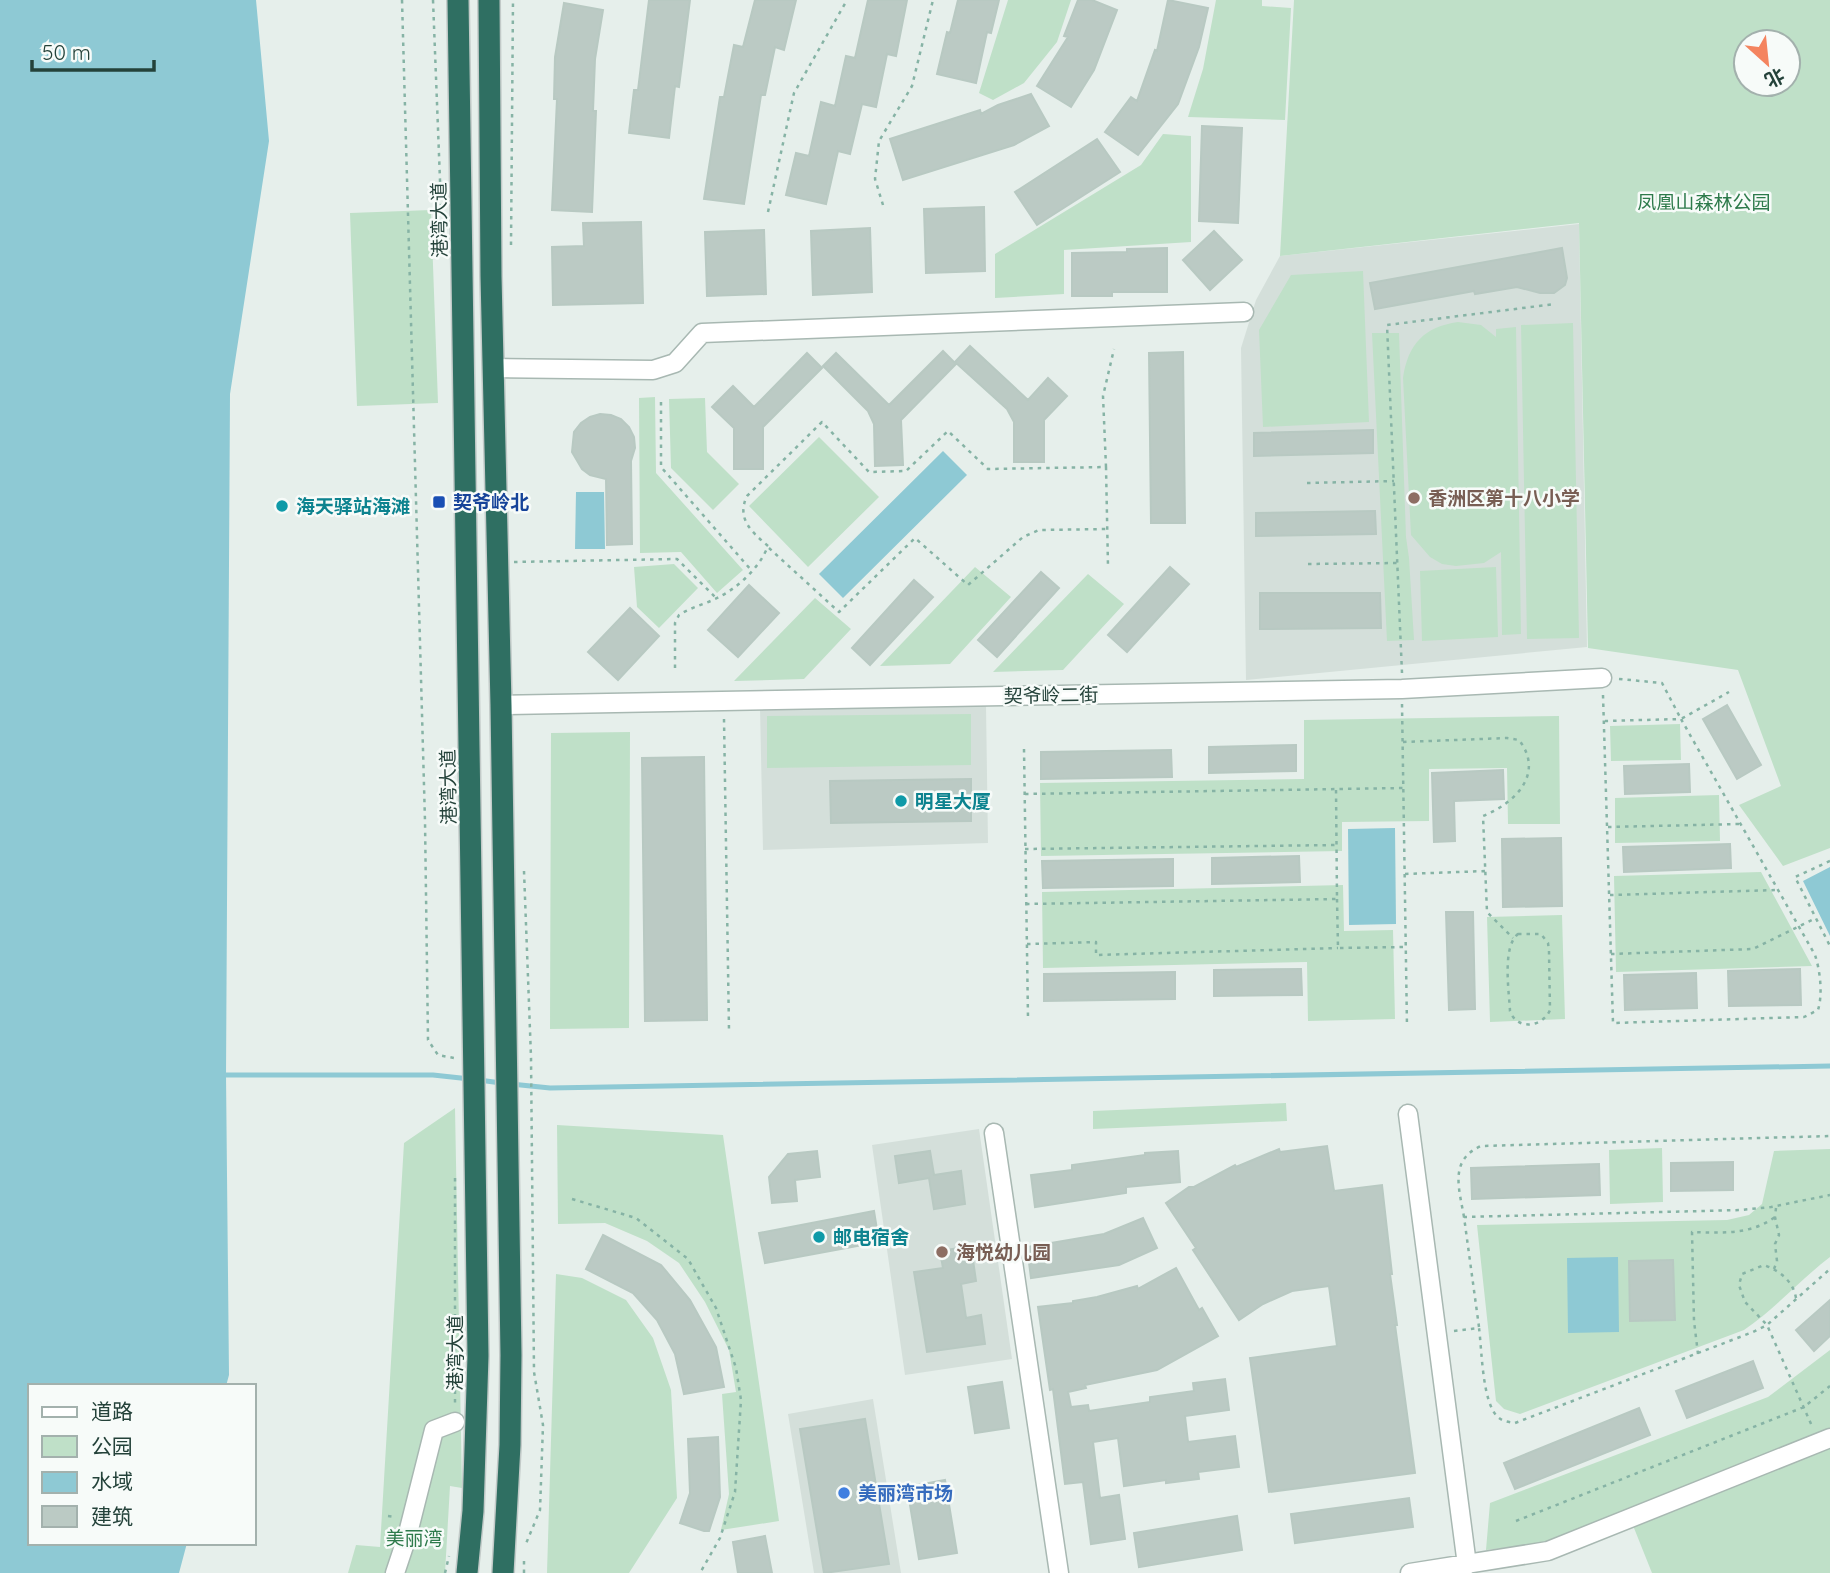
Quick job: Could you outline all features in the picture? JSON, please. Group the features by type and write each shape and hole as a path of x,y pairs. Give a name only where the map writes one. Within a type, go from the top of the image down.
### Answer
{"highway":[{"name":"港湾大道","path":"458,0 465,1058 475,1107 478,1356 473,1511 467,1573"},
{"path":"489,0 511,1355 510,1445 503,1573"}],"street":[{"path":"493,368 653,370 675,363 702,333 1244,312"},
{"name":"契爷岭二街","path":"501,705 1402,689 1602,678"},
{"path":"1408,1114 1467,1565"},
{"path":"994,1133 1059,1573"},
{"path":"395,1573 407,1537 434,1430 455,1422"},
{"path":"1410,1573 1548,1551 1825,1441"}],"path":[{"path":"402,0 429,1040 438,1055 465,1058"},
{"path":"768,212 794,93 847,0"},
{"path":"883,205 875,179 879,141 912,86 933,0"},
{"path":"1407,1027 1402,689 1387,325 1555,304"},
{"path":"1108,566 1103,396 1114,349"},
{"path":"661,402 661,467 752,571"},
{"path":"1106,467 988,468 947,430 906,471 869,472 821,422 747,496 743,504 744,522 749,530 839,612 915,538 968,585 1023,537 1039,530 1107,529"},
{"path":"1307,483 1394,481"},
{"path":"675,668 675,623 679,615 716,598 752,571 763,559 768,546"},
{"path":"514,562 677,559 716,598"},
{"path":"1308,564 1398,563"},
{"path":"1602,678 1662,683 1681,719 1815,955 1819,983 1818,1010 1804,1017 1613,1023 1602,678"},
{"path":"1605,721 1681,719 1729,692"},
{"path":"723,701 729,1030"},
{"path":"1403,742 1507,738 1518,740 1527,751 1530,760 1529,773 1523,786 1497,811 1483,816 1487,912 1513,938"},
{"path":"1024,750 1028,1018"},
{"path":"1025,794 1403,788"},
{"path":"1336,789 1338,948"},
{"path":"1608,827 1740,824"},
{"path":"1025,849 1337,845"},
{"path":"1830,861 1795,877 1830,946"},
{"path":"1405,874 1485,870"},
{"path":"1609,895 1778,890"},
{"path":"1026,904 1337,898"},
{"path":"1611,954 1753,949 1816,918"},
{"path":"1518,934 1541,934 1548,943 1550,1010 1548,1016 1538,1023 1519,1023 1512,1018 1510,1012 1508,953 1513,938 1518,934"},
{"path":"1027,944 1096,942 1096,956 1406,947"},
{"path":"524,1573 524,1546 540,1510 543,1425 534,1372 531,1057"},
{"path":"1830,1136 1481,1146 1470,1151 1462,1161 1458,1173 1486,1392 1491,1408 1506,1422 1515,1423 1532,1418 1767,1325 1830,1269"},
{"path":"455,1174 455,1422"},
{"path":"1464,1217 1741,1210 1830,1195"},
{"path":"572,1199 636,1218 688,1259 716,1308 736,1368 741,1400 735,1492 720,1538 700,1573"},
{"path":"1774,1269 1777,1261 1774,1244 1779,1235 1775,1217 1776,1206"},
{"path":"1698,1354 1694,1321 1692,1232 1723,1233 1750,1229 1764,1225 1775,1217"},
{"path":"1796,1298 1790,1282 1774,1269 1764,1265 1742,1274 1739,1285 1745,1302 1767,1325 1804,1408 1825,1441"},
{"path":"1437,1333 1479,1328"},
{"path":"1516,1521 1804,1408 1830,1386"},
{"path":"445,1573 449,1553"}],"shaded area":[{"name":"香洲区第十八小学","path":"1579,224 1587,647 1246,680 1241,348 1256,300 1280,256"},
{"path":"986,706 988,843 763,850 760,707"},
{"name":"海悦幼儿园","path":"979,1129 1012,1359 905,1375 872,1145"},
{"name":"美丽湾市场","path":"873,1399 901,1573 814,1573 788,1414"}],"green space":[{"path":"1008,0 1071,0 1057,42 1024,83 993,100 979,93"},
{"path":"1216,0 1262,0 1262,6 1291,8 1285,120 1188,117 1203,69"},
{"name":"凤凰山森林公园","path":"1294,0 1830,0 1830,848 1783,866 1739,805 1781,786 1738,670 1588,648 1579,223 1280,256"},
{"path":"1163,134 1191,136 1191,242 1064,250 1064,294 995,298 995,254 1141,165"},
{"path":"431,210 438,403 357,406 350,213"},
{"path":"1363,271 1369,422 1263,427 1259,330 1291,275"},
{"path":"1458,322 1481,325 1496,337 1496,329 1516,327 1521,634 1502,635 1501,552 1484,563 1456,566 1442,564 1430,557 1411,535 1403,378 1405,366 1414,347 1427,333 1446,324"},
{"path":"1573,323 1579,638 1527,639 1521,325"},
{"path":"1372,333 1399,333 1406,537 1414,640 1387,641"},
{"path":"655,397 656,473 743,570 717,593 681,552 640,553 639,398"},
{"path":"705,398 707,452 739,484 713,510 671,468 669,399"},
{"path":"819,437 879,497 808,567 749,506"},
{"path":"674,564 698,588 659,628 637,607 634,567"},
{"path":"975,567 1011,597 950,664 880,666"},
{"path":"1496,567 1498,637 1422,641 1420,571"},
{"path":"1088,574 1124,604 1063,670 993,672"},
{"path":"815,598 851,629 804,679 734,681"},
{"path":"971,714 971,765 767,768 767,716"},
{"path":"1559,716 1560,824 1508,824 1507,768 1429,769 1429,821 1342,822 1342,851 1041,856 1040,783 1304,779 1304,720"},
{"path":"1680,724 1681,760 1611,761 1610,726"},
{"path":"630,732 629,1028 550,1029 551,733"},
{"path":"1719,795 1720,841 1615,843 1615,798"},
{"path":"1761,872 1812,966 1616,972 1614,876"},
{"path":"1343,885 1344,931 1393,930 1395,1019 1308,1021 1307,962 1043,968 1042,892"},
{"path":"1562,915 1565,1019 1490,1022 1487,917"},
{"path":"1286,1103 1287,1121 1093,1129 1093,1111"},
{"name":"美丽湾","path":"455,1108 462,1488 450,1486 445,1573 348,1573 356,1545 380,1547 404,1143"},
{"path":"557,1125 723,1135 779,1521 721,1530 729,1494 722,1394 736,1392 729,1350 705,1302 679,1263 647,1241 605,1223 558,1224"},
{"path":"1662,1148 1663,1202 1610,1204 1609,1150"},
{"path":"1830,1149 1830,1257 1755,1322 1744,1330 1520,1414 1504,1409 1496,1401 1477,1225 1727,1220 1749,1215 1762,1204 1774,1151"},
{"path":"556,1274 582,1278 626,1300 653,1338 671,1390 677,1498 629,1573 547,1573"},
{"path":"1830,1350 1830,1428 1542,1543 1486,1550 1490,1503 1768,1397"},
{"path":"1830,1439 1830,1573 1652,1573 1630,1518"}],"water":[{"path":"0,0 256,0 269,141 230,394 226,1075 229,1375 227,1384 28,1384 28,1545 186,1545 179,1573 0,1573"},
{"path":"943,451 967,475 843,598 819,574"},
{"path":"576,492 604,492 605,549 575,549"},
{"path":"1395,828 1396,924 1349,925 1348,829"},
{"path":"1830,867 1830,936 1803,881"},
{"path":"1618,1257 1619,1332 1568,1333 1567,1258"}],"building":[{"path":"649,0 690,0 679,87 675,86 669,138 629,133 634,90 638,90"},
{"path":"755,0 796,0 784,50 775,47 765,95 761,95 744,204 704,199 720,97 724,97 734,45 743,47"},
{"path":"868,0 907,0 896,56 887,54 876,107 862,104 850,154 838,151 826,204 786,195 796,153 809,156 821,102 835,106 846,56 855,58"},
{"path":"958,0 999,0 991,33 987,32 976,83 937,74"},
{"path":"1078,0 1092,0 1117,10 1094,70 1071,107 1037,86 1068,37 1064,36"},
{"path":"1168,0 1208,8 1199,47 1178,104 1138,155 1105,132 1131,97 1137,101 1155,50 1157,51"},
{"path":"564,3 603,10 595,59 592,212 552,210 557,99 554,99 555,57"},
{"path":"1031,94 1049,126 1014,145 903,180 890,139 980,110 981,114"},
{"path":"1202,126 1242,128 1238,223 1199,221"},
{"path":"1097,139 1120,172 1037,225 1015,192"},
{"path":"984,207 985,271 926,273 924,209"},
{"path":"641,222 643,303 553,305 552,247 584,246 583,223"},
{"path":"870,228 872,292 813,295 811,231"},
{"path":"764,230 766,294 707,296 705,232"},
{"path":"1214,231 1242,260 1210,290 1183,260"},
{"path":"1167,248 1167,292 1112,292 1112,296 1072,296 1072,253"},
{"path":"1562,248 1567,278 1565,285 1554,293 1540,293 1517,287 1475,294 1474,291 1375,309 1370,283"},
{"path":"970,346 1028,400 1048,378 1067,396 1044,420 1044,462 1014,462 1014,422 1007,409 955,362"},
{"path":"943,351 956,364 901,420 903,465 875,466 874,424 868,411 823,366 836,353 889,405"},
{"path":"1183,352 1185,523 1151,523 1149,353"},
{"path":"807,353 822,368 763,427 763,469 734,469 734,428 712,407 733,386 754,407"},
{"path":"600,414 621,419 634,437 635,448 631,461 632,544 607,545 606,479 590,475 582,469 572,452 574,432 581,423"},
{"path":"1373,430 1373,453 1254,456 1254,433"},
{"path":"1375,511 1376,534 1256,536 1256,513"},
{"path":"1170,567 1189,584 1127,652 1108,635"},
{"path":"1041,572 1059,588 997,657 978,640"},
{"path":"914,580 933,597 870,665 852,648"},
{"path":"749,585 779,613 738,657 708,630"},
{"path":"1260,593 1380,593 1381,628 1260,629"},
{"path":"630,608 659,636 618,680 588,652"},
{"path":"1727,705 1761,765 1737,779 1703,719"},
{"path":"1296,745 1296,771 1209,773 1209,747"},
{"path":"1171,750 1172,777 1041,779 1041,752"},
{"path":"704,757 707,1020 645,1021 642,758"},
{"path":"1689,764 1690,792 1625,794 1624,766"},
{"path":"1503,770 1504,799 1454,801 1455,841 1434,842 1432,773"},
{"name":"明星大厦","path":"971,779 971,821 831,823 830,781"},
{"path":"1561,838 1562,906 1503,907 1502,839"},
{"path":"1730,844 1731,868 1624,872 1623,847"},
{"path":"1299,856 1300,882 1212,884 1212,858"},
{"path":"1173,859 1173,886 1043,888 1042,861"},
{"path":"1446,912 1473,912 1475,1009 1449,1010"},
{"path":"1301,969 1302,995 1214,996 1214,970"},
{"path":"1800,969 1801,1005 1729,1006 1728,971"},
{"path":"1175,972 1175,999 1044,1001 1044,974"},
{"path":"1696,973 1697,1008 1625,1010 1624,975"},
{"path":"1327,1146 1334,1191 1382,1185 1395,1325 1415,1473 1269,1492 1250,1358 1337,1346 1329,1286 1292,1291 1263,1304 1239,1320 1166,1203 1189,1187 1194,1187 1235,1165 1236,1167 1279,1149 1280,1152"},
{"path":"817,1151 820,1177 795,1180 797,1201 772,1203 769,1177 788,1154"},
{"path":"930,1151 934,1175 961,1171 965,1204 934,1209 929,1178 899,1183 895,1156"},
{"path":"1178,1151 1180,1182 1126,1187 1126,1193 1035,1207 1031,1175 1072,1170 1072,1165 1145,1153"},
{"path":"1733,1162 1733,1190 1671,1191 1671,1163"},
{"path":"1599,1164 1600,1195 1472,1199 1471,1168"},
{"name":"邮电宿舍","path":"874,1211 879,1242 765,1263 759,1233"},
{"path":"1143,1218 1157,1248 1119,1265 1031,1278 1027,1247 1104,1234"},
{"path":"603,1235 661,1265 690,1300 716,1347 724,1387 684,1394 675,1354 657,1320 633,1293 586,1269"},
{"path":"971,1246 976,1281 961,1284 966,1318 981,1315 985,1344 927,1352 914,1272 943,1268 940,1251"},
{"path":"1673,1260 1675,1320 1630,1321 1629,1261"},
{"path":"1176,1268 1199,1310 1202,1308 1218,1336 1157,1370 1085,1385 1086,1388 1068,1392 1071,1407 1088,1405 1089,1411 1150,1402 1150,1397 1194,1391 1193,1383 1225,1379 1229,1410 1185,1416 1188,1442 1235,1436 1239,1467 1198,1472 1199,1479 1124,1486 1118,1438 1093,1442 1100,1498 1119,1495 1125,1539 1091,1544 1083,1482 1065,1484 1053,1389 1050,1390 1038,1307 1073,1303 1137,1286 1138,1289"},
{"path":"1830,1300 1830,1336 1814,1351 1796,1330"},
{"path":"1753,1361 1763,1388 1687,1418 1676,1391"},
{"path":"1002,1382 1009,1428 975,1433 968,1387"},
{"path":"1639,1408 1650,1435 1515,1489 1504,1463"},
{"name":"美丽湾市场","path":"865,1419 889,1564 824,1573 800,1429"},
{"path":"718,1437 720,1497 709,1531 704,1531 680,1523 690,1493 688,1439"},
{"path":"945,1480 957,1553 919,1559 907,1487"},
{"path":"1409,1498 1413,1527 1295,1543 1291,1514"},
{"path":"1237,1516 1242,1550 1139,1567 1134,1533"},
{"path":"765,1536 772,1573 738,1573 733,1542"}],"waterway":[{"path":"511,1084 550,1088 1830,1066"},
{"path":"226,1075 433,1075 470,1079"},
{"path":"479,1080 501,1083"}],"place":[{"name":"香洲区第十八小学","path":"1414,498"},
{"name":"契爷岭北","path":"439,502"},
{"name":"海天驿站海滩","path":"282,506"},
{"name":"明星大厦","path":"901,801"},
{"name":"邮电宿舍","path":"819,1237"},
{"name":"海悦幼儿园","path":"942,1252"},
{"name":"美丽湾市场","path":"844,1493"}]}
